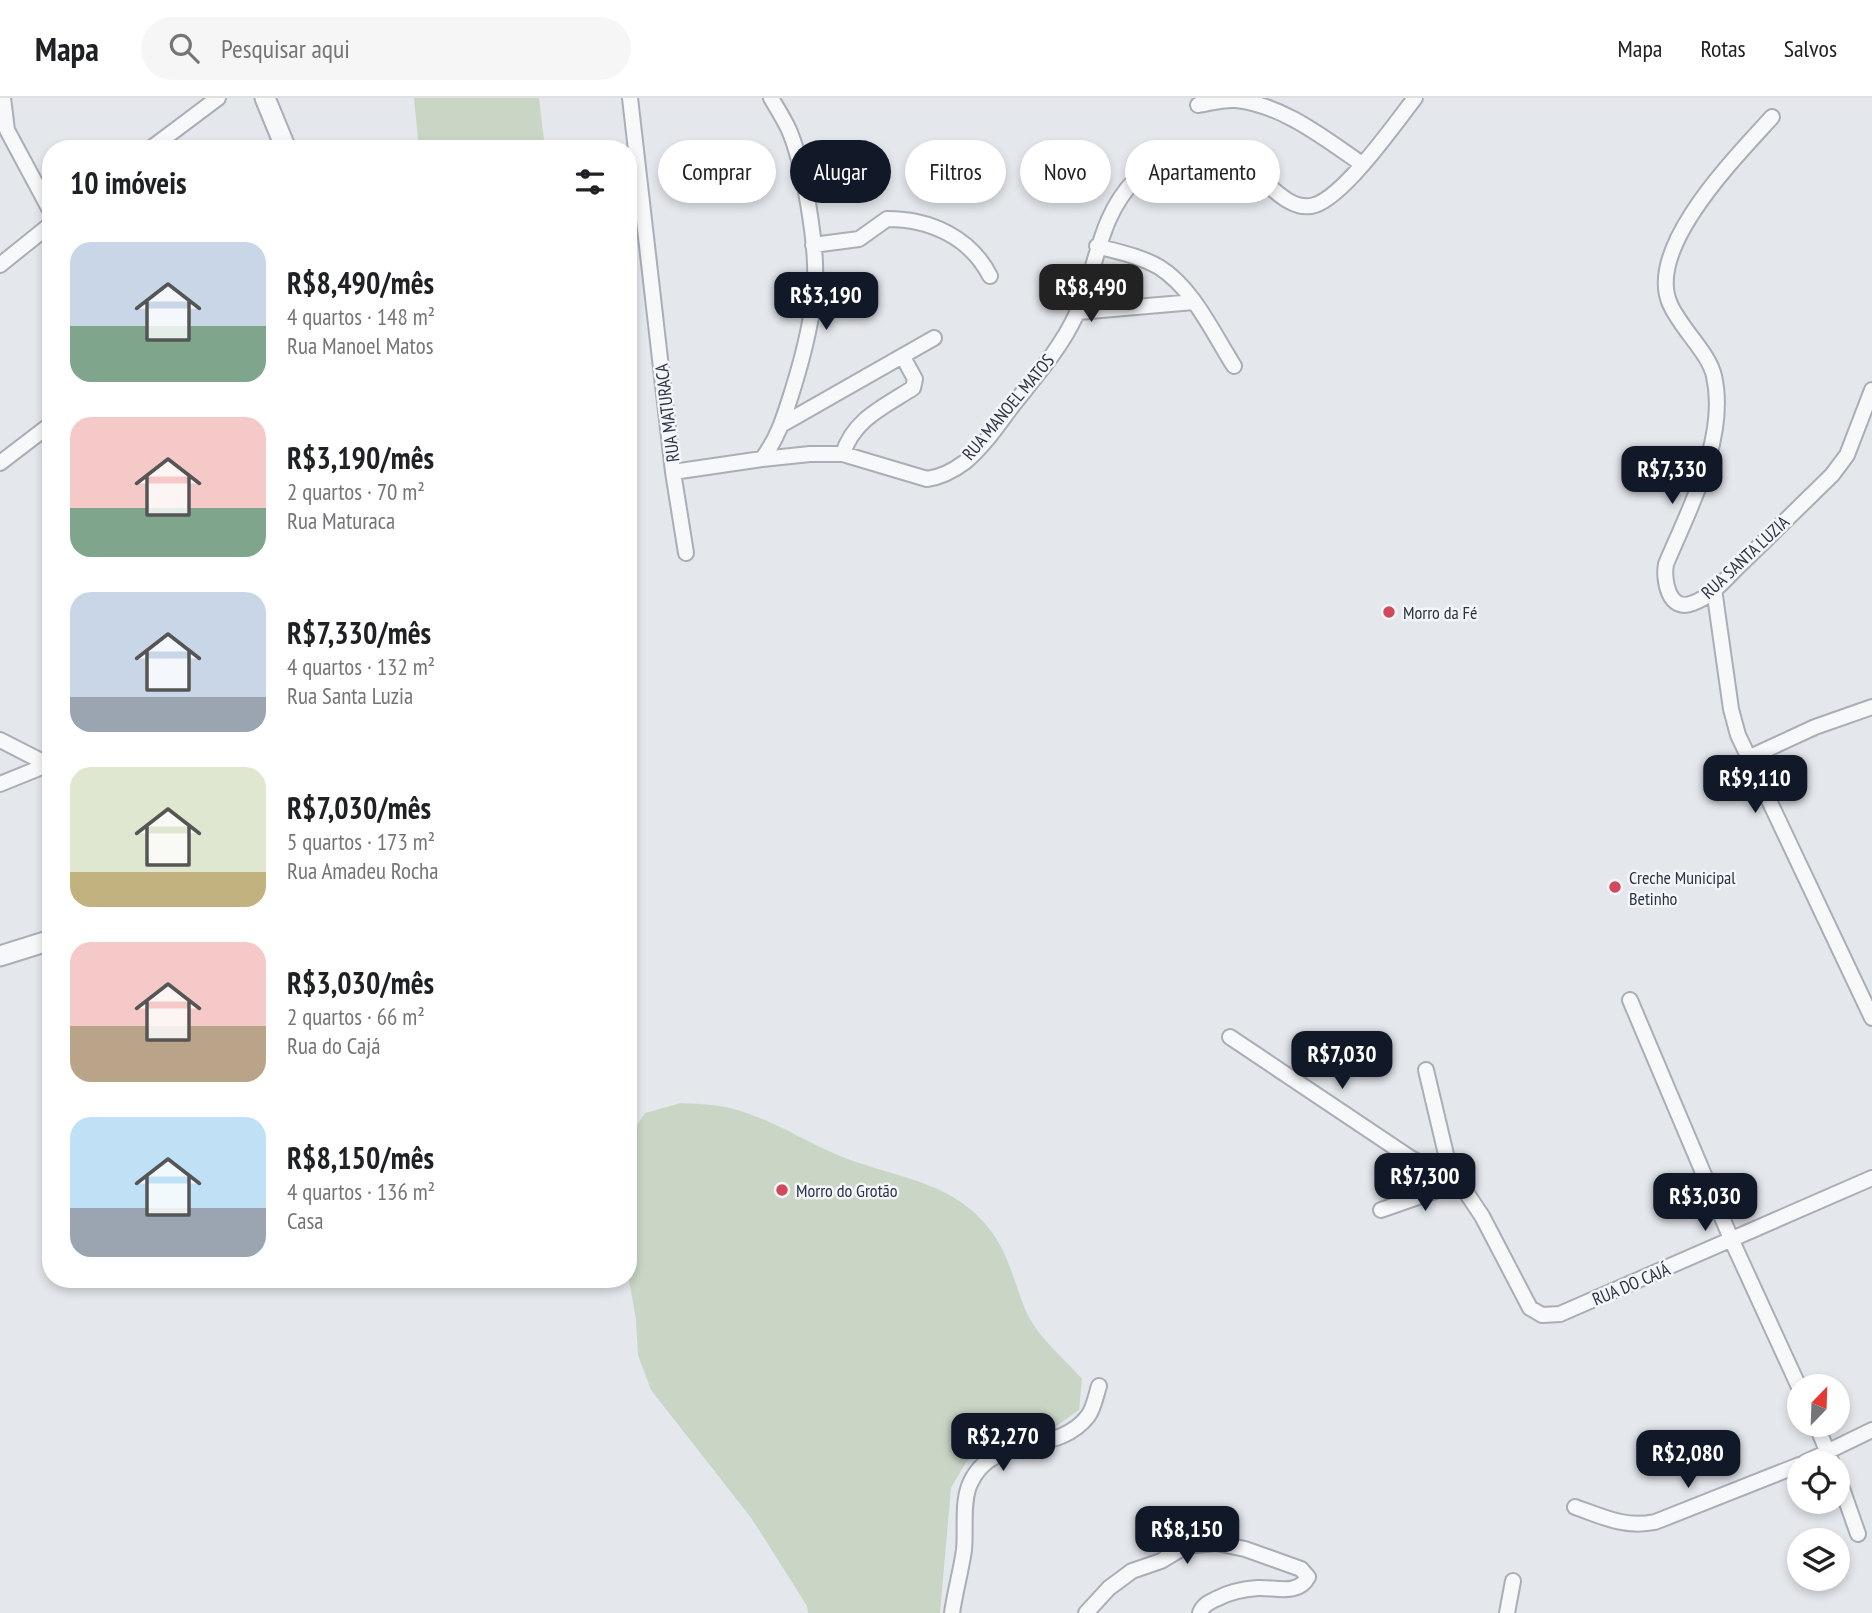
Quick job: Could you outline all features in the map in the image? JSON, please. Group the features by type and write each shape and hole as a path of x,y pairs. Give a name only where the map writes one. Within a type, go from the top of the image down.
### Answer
{"street":[{"path":"3,98 4,131 42,196"},
{"path":"162,140 218,98"},
{"path":"265,98 282,140"},
{"name":"RUA MATURACA","path":"630,98 635,140"},
{"path":"762,460 775,442 783,424 802,361 815,282 813,245 796,152 789,131 771,98"},
{"name":"RUA MANOEL MATOS","path":"762,460 810,454 843,454 927,479 938,478 951,472 982,445 1055,351 1078,312 1097,246 1112,211 1133,182 1162,158 1184,149 1210,150 1233,159 1252,171 1276,192 1297,205 1312,206 1329,198 1362,164 1415,98"},
{"path":"1198,105 1234,100 1255,104 1282,114 1321,135 1362,164"},
{"name":"RUA SANTA LUZIA","path":"1772,117 1694,212 1675,241 1666,267 1664,283 1668,302 1681,326 1700,347 1714,375 1716,401 1714,433 1706,471 1666,564 1666,590 1681,603 1689,604 1714,589 1832,475 1847,455 1872,390"},
{"name":"RUA MATURACA","path":"637,159 673,472 762,460"},
{"path":"813,245 859,239 887,219 928,224 945,230 966,244 983,261 990,276"},
{"path":"0,265 42,231"},
{"path":"1097,246 1136,257 1160,268 1178,283 1194,302 1234,366"},
{"path":"1078,312 1194,302"},
{"path":"783,424 934,338"},
{"path":"843,454 847,440 863,419 912,388 915,379 903,357"},
{"path":"0,463 42,431"},
{"path":"673,472 686,553"},
{"path":"1714,589 1731,709 1748,758 1872,1018"},
{"path":"1748,758 1815,727 1872,708"},
{"path":"0,740 42,761"},
{"path":"0,784 42,768"},
{"path":"0,956 42,943"},
{"path":"1629,1000 1732,1241 1793,1374"},
{"path":"1230,1037 1412,1159 1434,1168 1449,1167"},
{"path":"1381,1210 1458,1182 1449,1167 1426,1070"},
{"name":"RUA DO CAJÁ","path":"1458,1182 1482,1216 1530,1308 1542,1315 1560,1314 1872,1178"},
{"path":"952,1613 964,1548 969,1487 974,1478 985,1462 1013,1448 1042,1444 1069,1434 1089,1414 1099,1385"},
{"path":"1840,1451 1872,1430"},
{"path":"1575,1507 1618,1522 1637,1525 1655,1522 1787,1470"},
{"path":"1850,1513 1857,1534"},
{"path":"1086,1613 1109,1588 1132,1571 1161,1561 1186,1546 1216,1543 1245,1549 1301,1569 1308,1577 1301,1587 1289,1590 1259,1588 1229,1592 1203,1606 1200,1613"},
{"path":"1507,1613 1513,1581"}],"green space":[{"path":"414,98 539,98 544,140 418,140"},
{"path":"681,1103 721,1106 744,1112 842,1157 947,1193 963,1203 991,1231 1007,1259 1025,1309 1036,1329 1082,1379 1079,1410 1055,1427 991,1444 966,1462 951,1488 940,1613 808,1613 807,1606 752,1519 651,1390 638,1355 630,1288 637,1288 637,1125 645,1113"}],"place":[{"name":"Morro da Fé","path":"1389,612"},
{"name":"Creche Municipal Betinho","path":"1615,887"},
{"name":"Morro do Grotão","path":"782,1190"}]}
